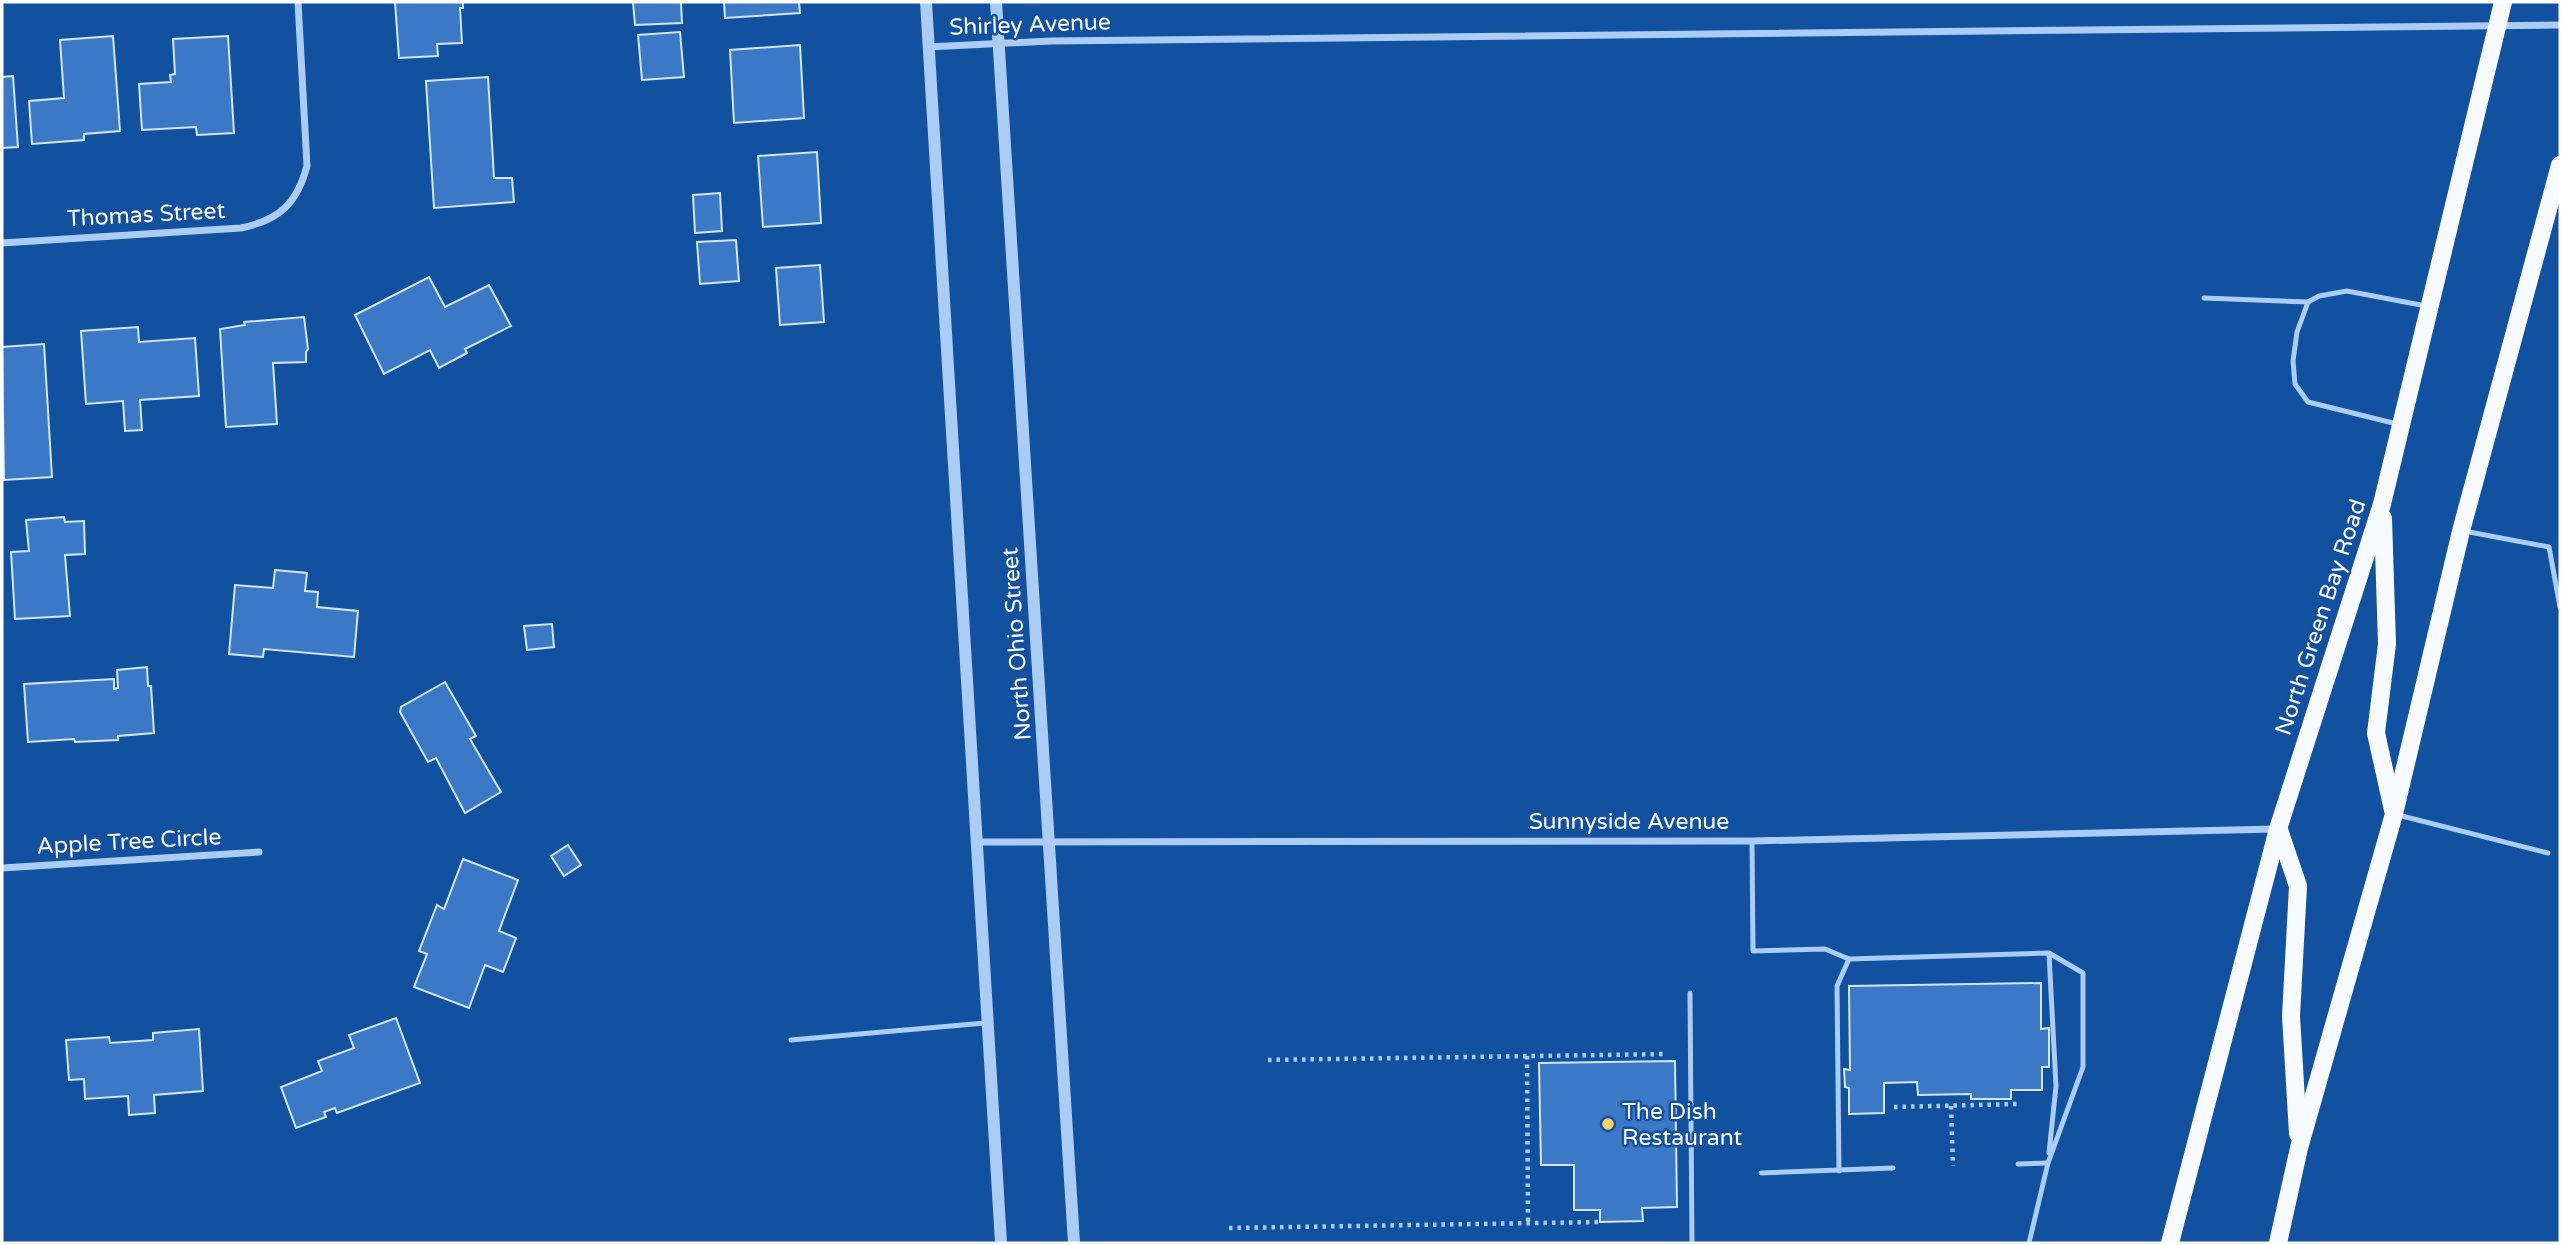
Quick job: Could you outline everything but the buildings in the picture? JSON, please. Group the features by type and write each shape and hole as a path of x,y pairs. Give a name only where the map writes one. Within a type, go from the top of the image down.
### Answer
{"main road":[{"name":"North Green Bay Road","path":"2170,1243 2278,829 2382,504 2503,2"},
{"path":"2278,1243 2299,1148 2394,814 2461,531 2560,165"},
{"path":"2382,504 2387,644 2376,733 2394,814"},
{"path":"2278,829 2298,887 2291,1016 2299,1148"}],"street":[{"name":"Thomas Street","path":"2,243 242,228 259,224 281,213 300,189 307,166 298,2"},
{"path":"926,2 979,842 1001,1243"},
{"name":"North Ohio Street","path":"996,2 1074,1243"},
{"name":"Shirley Avenue","path":"928,47 998,43 2560,25"},
{"name":"Sunnyside Avenue","path":"979,842 1752,841 2278,829"},
{"name":"Apple Tree Circle","path":"2,868 259,852"}],"lane":[{"path":"2204,298 2308,302 2319,296 2347,291 2428,307"},
{"path":"2308,302 2297,332 2293,361 2295,384 2308,402 2400,425"},
{"path":"2461,531 2549,547 2560,607"},
{"path":"2394,814 2548,853"},
{"path":"1752,841 1753,951 1825,949 1849,958 2049,953 2083,973 2083,1066 2048,1163 2029,1243"},
{"path":"2048,1163 2056,1086 2049,953"},
{"path":"1839,1171 1837,986 1849,958"},
{"path":"1690,993 1692,1243"},
{"path":"791,1040 989,1022"},
{"path":"2018,1164 2048,1163"},
{"path":"1761,1173 1893,1168"}],"path":[{"path":"1268,1060 1675,1054"},
{"path":"1527,1056 1528,1224"},
{"path":"1894,1108 2018,1104"},
{"path":"1951,1106 1953,1166"},
{"path":"1229,1228 1600,1222"}],"place":[{"name":"The Dish Restaurant","path":"1608,1124"}]}
